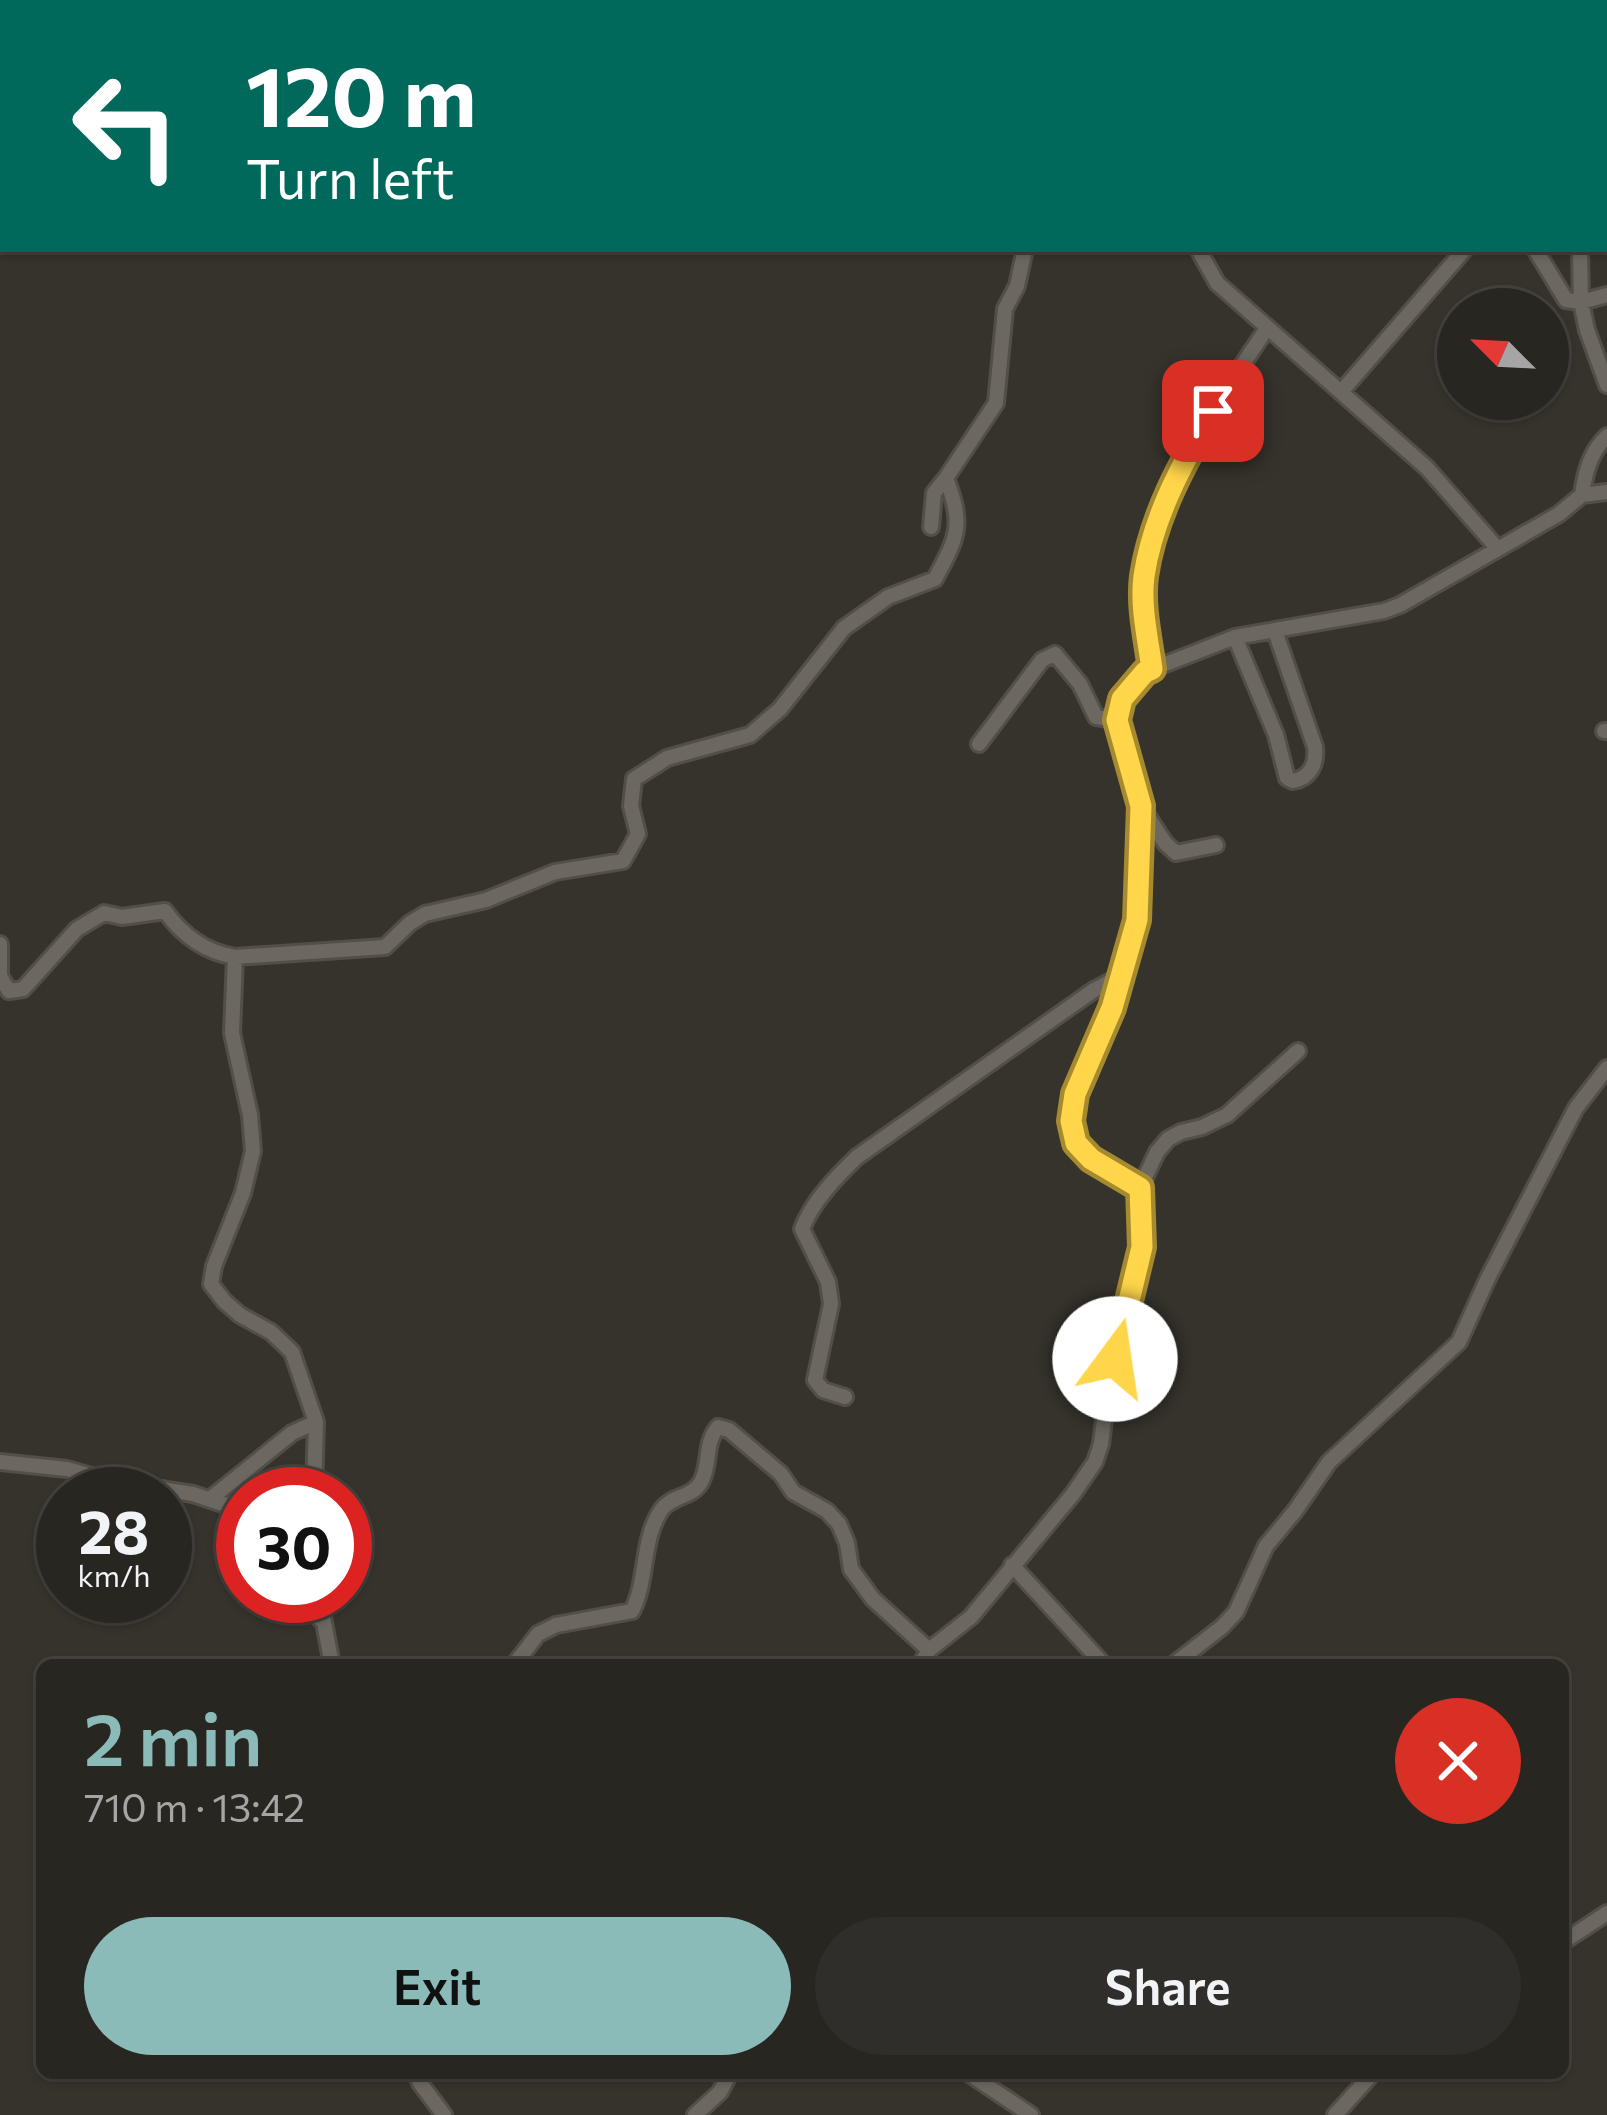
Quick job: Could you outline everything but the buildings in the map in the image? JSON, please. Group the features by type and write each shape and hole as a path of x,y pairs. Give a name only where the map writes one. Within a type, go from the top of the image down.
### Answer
{"street":[{"path":"931,527 934,493 996,403 1005,309 1017,286 1023,252"},
{"path":"1200,252 1217,283 1427,468 1498,549"},
{"path":"1340,392 1462,252"},
{"path":"1537,252 1566,300 1581,302 1607,295"},
{"path":"1580,252 1581,302 1607,386"},
{"path":"1152,669 1143,601 1156,526 1190,449 1267,328"},
{"path":"1582,495 1595,447 1607,436"},
{"path":"0,944 0,976 9,991 23,989 77,929 104,913 165,911 178,929 218,954 235,957 385,947 425,914 486,900 555,872 623,861 638,834 631,806 634,779 667,758 750,735 780,709 844,628 888,597 935,579 957,538 956,503 946,478"},
{"path":"1216,845 1176,853 1141,806 1117,720 1122,699 1145,672 1235,637 1400,605 1559,514 1582,495 1607,492"},
{"path":"1235,637 1276,735 1287,778 1293,782 1312,769 1315,747 1275,631"},
{"path":"979,744 1042,660 1055,654 1080,684 1096,717 1117,720"},
{"path":"1140,1188 1091,1159 1076,1143 1071,1121 1075,1094 1123,975 1137,920 1141,806"},
{"path":"235,957 232,1033 253,1150 212,1284 239,1315 271,1332 292,1352 316,1422 315,1467"},
{"path":"845,1397 823,1390 815,1380 831,1304 828,1282 802,1229 806,1218 857,1157 1094,990 1123,975"},
{"path":"923,1659 929,1649 971,1617 1095,1462 1142,1247 1140,1188 1157,1152 1168,1139 1227,1115 1298,1051"},
{"path":"1181,1659 1236,1612 1266,1546 1329,1462 1459,1342 1576,1108 1607,1068"},
{"path":"210,1499 292,1433 316,1422"},
{"path":"519,1659 538,1634 556,1625 632,1612 661,1510 699,1487 710,1436 718,1427 729,1430 764,1459 793,1492 827,1511 847,1543 851,1569 873,1599 929,1649"},
{"path":"0,1462 67,1469 216,1501"},
{"path":"1012,1565 1098,1659"},
{"path":"323,1623 331,1659"},
{"path":"1569,1938 1607,1913"},
{"path":"418,2079 444,2115"},
{"path":"695,2115 727,2079"},
{"path":"977,2079 1031,2115"},
{"path":"1335,2115 1367,2079"}],"route":[{"path":"1115,1359 1142,1247 1140,1188 1091,1159 1076,1143 1071,1121 1075,1094 1112,1008 1137,920 1141,806 1117,720 1122,699 1152,669 1144,576 1174,480 1213,411"}]}
